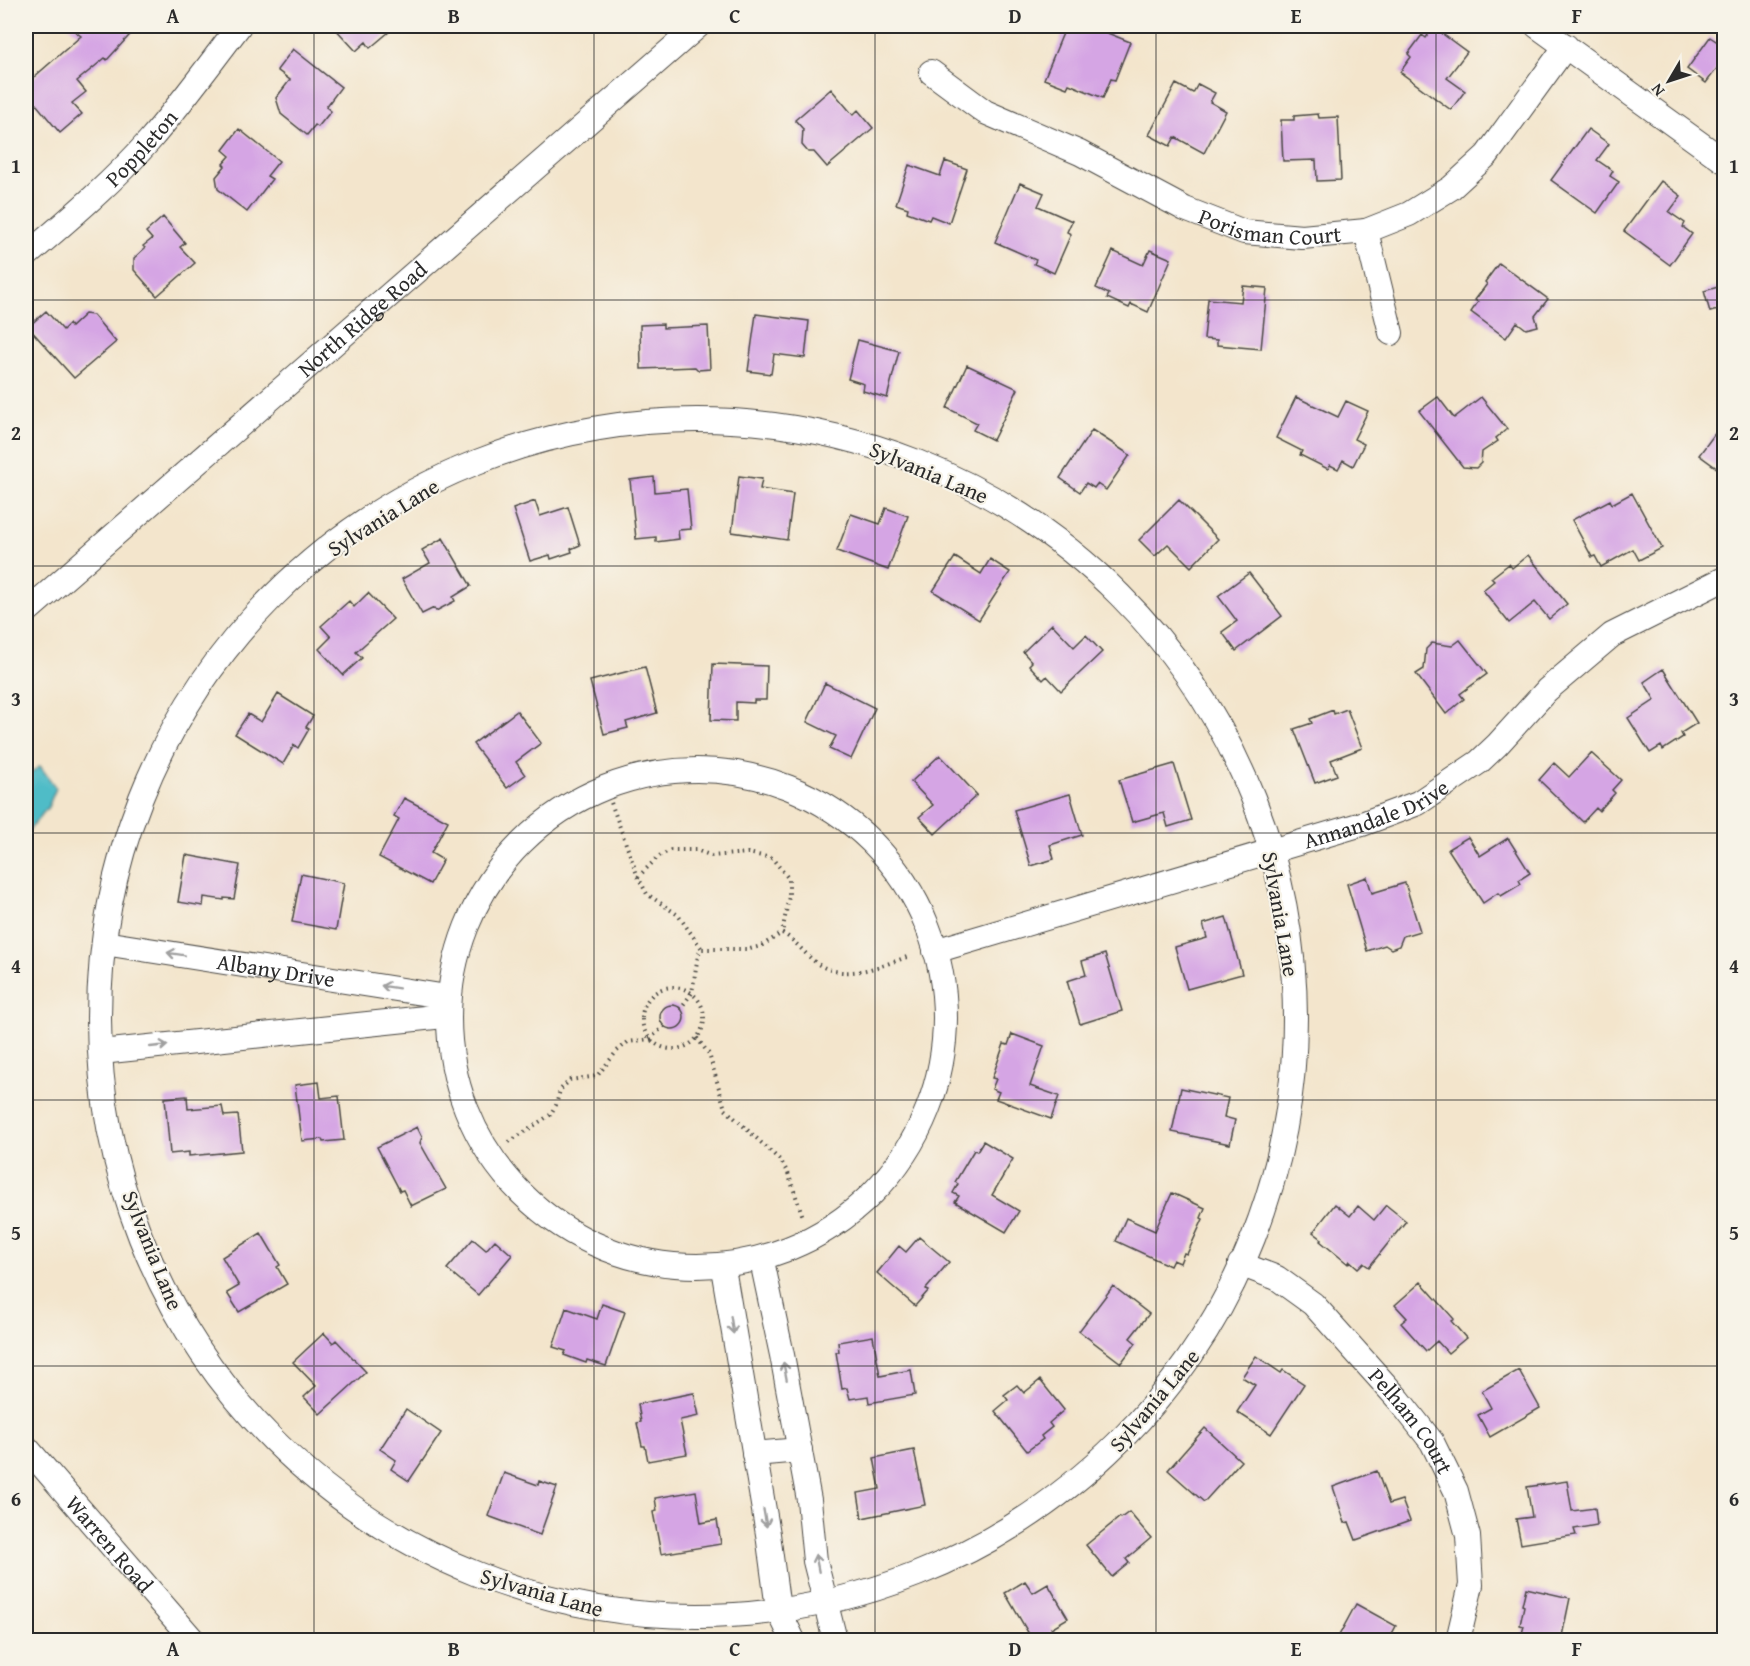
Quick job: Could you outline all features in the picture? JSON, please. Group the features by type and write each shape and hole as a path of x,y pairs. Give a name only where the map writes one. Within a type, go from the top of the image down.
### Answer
{"street":[{"name":"Poppleton","path":"26,256 78,212 141,150 175,110 239,26"},
{"name":"North Ridge Road","path":"26,612 698,26"},
{"path":"1538,26 1725,161"},
{"name":"Porisman Court","path":"931,72 985,112 1080,153 1185,209 1244,232 1302,237 1366,231 1409,214 1443,193 1487,155 1566,46"},
{"path":"1366,231 1391,333"},
{"name":"Sylvania Lane","path":"697,417 790,425 891,450 980,490 1070,549 1146,622 1194,685 1238,762 1272,850 1292,960 1294,1046 1281,1144 1252,1240 1240,1264 1228,1298 1176,1380 1131,1432 1077,1482 1019,1524 981,1546 936,1567 854,1597 825,1599 778,1608 761,1616 678,1619 621,1614 559,1602 496,1583 445,1562 394,1535 331,1491 286,1452 233,1394 200,1350 167,1295 137,1221 113,1138 101,1052 100,998 104,943 111,901 137,804 177,719 237,633 334,546 371,519 420,489 477,463 556,434 629,421 697,417"},
{"name":"Annandale Drive","path":"935,951 1362,824 1418,803 1479,762 1547,690 1612,635 1725,579"},
{"path":"676,769 733,771 788,786 838,814 880,852 913,898 935,951 942,972 946,1004 945,1040 940,1076 917,1138 883,1184 848,1217 813,1240 762,1261 723,1268 676,1268 629,1255 585,1238 545,1213 511,1181 483,1143 463,1101 451,1056 446,1006 462,933 487,882 523,838 568,803 620,780 676,769"},
{"name":"Albany Drive","path":"104,943 446,1006"},
{"path":"101,1052 446,1006"},
{"path":"762,1261 809,1500 815,1561 835,1641"},
{"name":"Pelham Court","path":"1240,1264 1277,1278 1313,1304 1399,1400 1432,1442 1456,1491 1468,1536 1471,1585 1458,1641"},
{"path":"723,1268 778,1608 793,1641"},
{"name":"Warren Road","path":"26,1447 194,1641"},
{"path":"754,1454 800,1450"}],"path":[{"path":"605,786 638,877 647,894 678,915 702,949"},
{"path":"638,877 659,856 671,850 696,850 712,856 748,853 772,858 789,879 789,896 782,933 761,946 702,949"},
{"path":"782,933 817,963 838,972 849,973 910,956"},
{"path":"681,1009 692,993 698,955 702,949"},
{"path":"673,986 692,993 699,1000 703,1009 704,1020 697,1038 689,1045 679,1048 659,1045 650,1039 644,1030 642,1020 647,1000 663,988 673,986"},
{"path":"510,1142 550,1115 556,1105 560,1090 570,1080 597,1076 617,1051 628,1042 650,1039 664,1026"},
{"path":"697,1038 709,1054 725,1109 781,1161 788,1173 803,1217"}],"water":[{"path":"40,766 56,788 48,807 26,834 26,777"}],"building":[{"path":"68,26 138,26 107,60 105,58 77,81 86,92 72,103 82,114 60,133 26,92 26,84 81,36"},
{"path":"333,26 396,26 370,48 366,42 356,51"},
{"path":"1066,26 1090,26 1130,42 1115,80 1111,79 1103,98 1069,84 1067,88 1044,79"},
{"path":"1433,27 1467,52 1447,78 1465,91 1451,110 1400,72 1411,57 1408,54 1422,35 1426,38"},
{"path":"1710,37 1725,47 1725,72 1718,67 1706,83 1687,69"},
{"path":"293,49 341,87 326,107 331,111 318,127 315,125 307,135 281,114 276,98 290,80 277,70"},
{"path":"1176,84 1193,93 1198,84 1215,93 1210,102 1226,111 1204,153 1175,137 1170,146 1149,135"},
{"path":"831,89 853,115 858,110 873,128 827,167 814,152 808,152 802,145 803,129 795,120"},
{"path":"1318,114 1319,118 1338,117 1341,180 1317,181 1316,160 1283,161 1281,120 1294,120 1294,116"},
{"path":"239,129 279,161 267,176 272,179 247,212 218,189 216,177 230,156 223,150"},
{"path":"1588,129 1609,144 1597,160 1613,171 1610,176 1619,182 1597,213 1551,180"},
{"path":"945,161 967,169 949,223 931,216 929,220 907,212 908,208 896,204 909,165 940,176"},
{"path":"1661,181 1681,196 1669,212 1685,223 1683,227 1692,234 1670,265 1624,231"},
{"path":"1020,183 1044,193 1038,206 1072,221 1067,232 1071,234 1054,273 1034,264 1036,260 995,242"},
{"path":"163,217 185,243 180,247 195,263 157,296 134,270 134,258 152,239 146,232"},
{"path":"1150,250 1171,259 1148,312 1131,304 1129,308 1107,298 1109,294 1096,288 1113,251 1143,265"},
{"path":"1499,263 1548,299 1535,316 1538,326 1526,329 1517,322 1506,338 1471,312 1478,302 1475,300 1487,284 1485,282"},
{"path":"1725,285 1725,308 1710,312 1704,291"},
{"path":"1243,286 1267,288 1261,349 1217,345 1217,340 1204,339 1208,299 1241,302"},
{"path":"46,311 63,330 69,324 71,327 85,314 93,315 116,342 74,378 28,327"},
{"path":"756,314 809,321 805,358 774,354 771,374 748,371"},
{"path":"663,324 663,328 708,326 710,369 698,370 695,367 641,369 640,325"},
{"path":"858,340 899,351 887,398 863,391 864,384 848,379"},
{"path":"967,365 1018,389 993,440 973,430 977,423 947,408"},
{"path":"1296,397 1338,417 1346,401 1368,411 1354,439 1364,444 1353,466 1343,460 1338,469 1330,465 1328,469 1300,455 1302,451 1276,438"},
{"path":"1438,397 1454,418 1481,397 1507,429 1496,438 1498,441 1482,452 1481,463 1476,468 1463,467 1419,411"},
{"path":"1725,420 1725,474 1699,455"},
{"path":"1092,430 1130,455 1106,490 1097,484 1094,488 1086,483 1080,492 1060,478"},
{"path":"739,476 762,479 760,489 793,494 787,540 732,532"},
{"path":"654,477 655,492 687,489 691,529 678,530 679,539 656,542 656,537 636,539 630,480"},
{"path":"1632,493 1662,548 1639,560 1633,549 1601,567 1595,556 1592,557 1572,520 1610,500 1612,504"},
{"path":"1179,500 1218,539 1191,567 1168,544 1155,556 1139,540"},
{"path":"535,501 540,516 568,507 580,545 571,549 572,552 551,559 550,555 530,561 513,509"},
{"path":"886,508 908,516 888,570 837,551 851,514 880,524"},
{"path":"443,538 471,586 453,597 455,601 436,611 434,608 422,614 402,579 430,563 422,550"},
{"path":"1528,555 1567,604 1549,619 1535,602 1509,623 1483,590 1494,581 1491,578 1509,564 1512,568"},
{"path":"955,557 981,574 990,559 1010,572 979,620 933,591"},
{"path":"1249,573 1282,616 1236,651 1222,632 1237,621 1218,596"},
{"path":"368,593 393,619 356,652 362,658 343,675 319,649 331,637 321,626 349,601 354,607"},
{"path":"1052,624 1074,647 1086,635 1102,652 1061,691 1047,676 1043,680 1029,665 1032,662 1023,652"},
{"path":"1460,640 1487,674 1460,694 1464,699 1446,714 1416,674 1424,669 1426,649 1432,643 1452,646"},
{"path":"713,664 767,666 766,700 754,700 754,703 736,702 736,721 711,720"},
{"path":"645,667 657,713 626,722 628,728 604,734 590,681"},
{"path":"1663,669 1697,723 1681,733 1683,737 1663,750 1661,746 1650,753 1628,718 1655,700 1644,682"},
{"path":"825,683 875,708 851,759 829,749 836,736 807,722"},
{"path":"278,694 313,716 306,727 309,729 298,748 294,745 283,764 235,734 248,714 261,722"},
{"path":"1347,709 1362,748 1331,760 1337,775 1315,783 1294,729 1312,723 1310,719 1333,710 1334,714"},
{"path":"517,711 541,743 516,762 525,775 507,788 473,744"},
{"path":"1591,753 1621,780 1612,790 1615,793 1599,811 1596,808 1583,822 1539,780 1554,763 1569,777"},
{"path":"940,755 977,795 935,834 919,817 933,805 911,782"},
{"path":"1174,764 1191,820 1168,827 1164,813 1132,822 1119,780"},
{"path":"1070,794 1082,835 1050,845 1054,859 1031,866 1014,810"},
{"path":"404,798 448,821 431,853 443,860 430,884 379,857 399,819 394,816"},
{"path":"1468,837 1480,856 1508,838 1530,873 1519,880 1521,884 1501,896 1498,893 1483,903 1448,849"},
{"path":"186,855 240,865 234,899 204,897 203,906 178,902"},
{"path":"301,874 344,883 336,930 292,922"},
{"path":"1367,877 1372,893 1405,883 1420,931 1403,936 1399,946 1391,949 1385,945 1367,951 1347,884"},
{"path":"1226,917 1242,974 1187,989 1175,947 1207,938 1203,924"},
{"path":"1105,954 1122,1011 1080,1024 1067,981 1086,975 1082,961"},
{"path":"672,1005 681,1008 684,1017 681,1026 672,1029 663,1026 660,1017 663,1008"},
{"path":"1012,1034 1044,1046 1030,1086 1059,1096 1051,1119 996,1099 999,1092 992,1089 996,1079 992,1078 1004,1044 1008,1045"},
{"path":"319,1082 321,1098 339,1096 344,1140 302,1141 295,1085"},
{"path":"1181,1088 1228,1098 1224,1117 1235,1120 1230,1144 1172,1132"},
{"path":"187,1096 188,1109 222,1106 224,1116 238,1115 242,1151 189,1156 189,1152 170,1154 165,1098"},
{"path":"417,1127 422,1137 420,1143 446,1189 411,1206 403,1190 400,1191 377,1147"},
{"path":"983,1141 1013,1159 992,1195 1019,1211 1006,1232 955,1202 959,1196 953,1193 958,1184 955,1182 974,1150 977,1151"},
{"path":"1172,1193 1205,1208 1201,1218 1203,1219 1187,1254 1184,1253 1180,1263 1173,1260 1170,1266 1116,1241 1126,1218 1155,1231"},
{"path":"1335,1204 1350,1216 1358,1206 1374,1220 1386,1205 1406,1221 1369,1267 1363,1263 1358,1268 1350,1261 1348,1264 1320,1241 1322,1239 1313,1232"},
{"path":"261,1233 280,1265 277,1267 287,1284 239,1312 227,1293 239,1286 222,1257"},
{"path":"919,1237 949,1262 915,1306 877,1273 899,1246 906,1252"},
{"path":"473,1239 486,1250 495,1240 512,1255 478,1295 447,1269"},
{"path":"1421,1282 1454,1319 1451,1321 1466,1338 1448,1353 1437,1341 1426,1351 1401,1323 1407,1318 1395,1305"},
{"path":"1113,1286 1149,1314 1130,1338 1136,1343 1121,1363 1079,1331"},
{"path":"602,1304 625,1312 606,1366 587,1360 586,1363 564,1355 566,1351 553,1347 566,1308 597,1319"},
{"path":"324,1333 333,1343 336,1340 366,1372 320,1414 304,1397 316,1386 293,1362"},
{"path":"873,1336 880,1376 911,1370 915,1395 869,1403 868,1396 850,1399 847,1388 842,1389 836,1352 839,1352 838,1342"},
{"path":"1256,1356 1281,1373 1283,1370 1304,1384 1271,1434 1237,1412 1255,1385 1242,1377"},
{"path":"1519,1370 1540,1408 1490,1437 1478,1415 1491,1408 1482,1391"},
{"path":"1040,1380 1064,1410 1049,1423 1052,1427 1041,1436 1043,1439 1027,1451 995,1411 1008,1400 1004,1395 1017,1385 1024,1393"},
{"path":"694,1393 699,1416 680,1420 687,1454 648,1461 637,1423 641,1422 638,1404"},
{"path":"406,1409 441,1433 409,1481 391,1469 396,1460 380,1449"},
{"path":"1205,1428 1241,1461 1204,1502 1168,1470"},
{"path":"914,1450 925,1505 862,1518 858,1493 880,1489 874,1458"},
{"path":"1377,1471 1389,1504 1402,1500 1410,1521 1356,1540 1349,1522 1345,1523 1333,1487"},
{"path":"504,1473 538,1485 539,1481 557,1487 540,1535 488,1516"},
{"path":"1567,1481 1572,1511 1595,1508 1597,1525 1574,1529 1576,1535 1521,1544 1516,1519 1532,1517 1527,1487"},
{"path":"696,1491 701,1523 717,1520 721,1544 661,1554 653,1512 657,1511 655,1498"},
{"path":"1129,1512 1151,1538 1126,1559 1129,1563 1112,1577 1086,1545"},
{"path":"1025,1581 1033,1593 1048,1584 1068,1618 1051,1628 1053,1631 1038,1641 1033,1641 1005,1593"},
{"path":"1526,1588 1570,1598 1561,1641 1520,1641 1524,1626 1520,1625"},
{"path":"1356,1604 1396,1626 1388,1641 1336,1641"}]}
